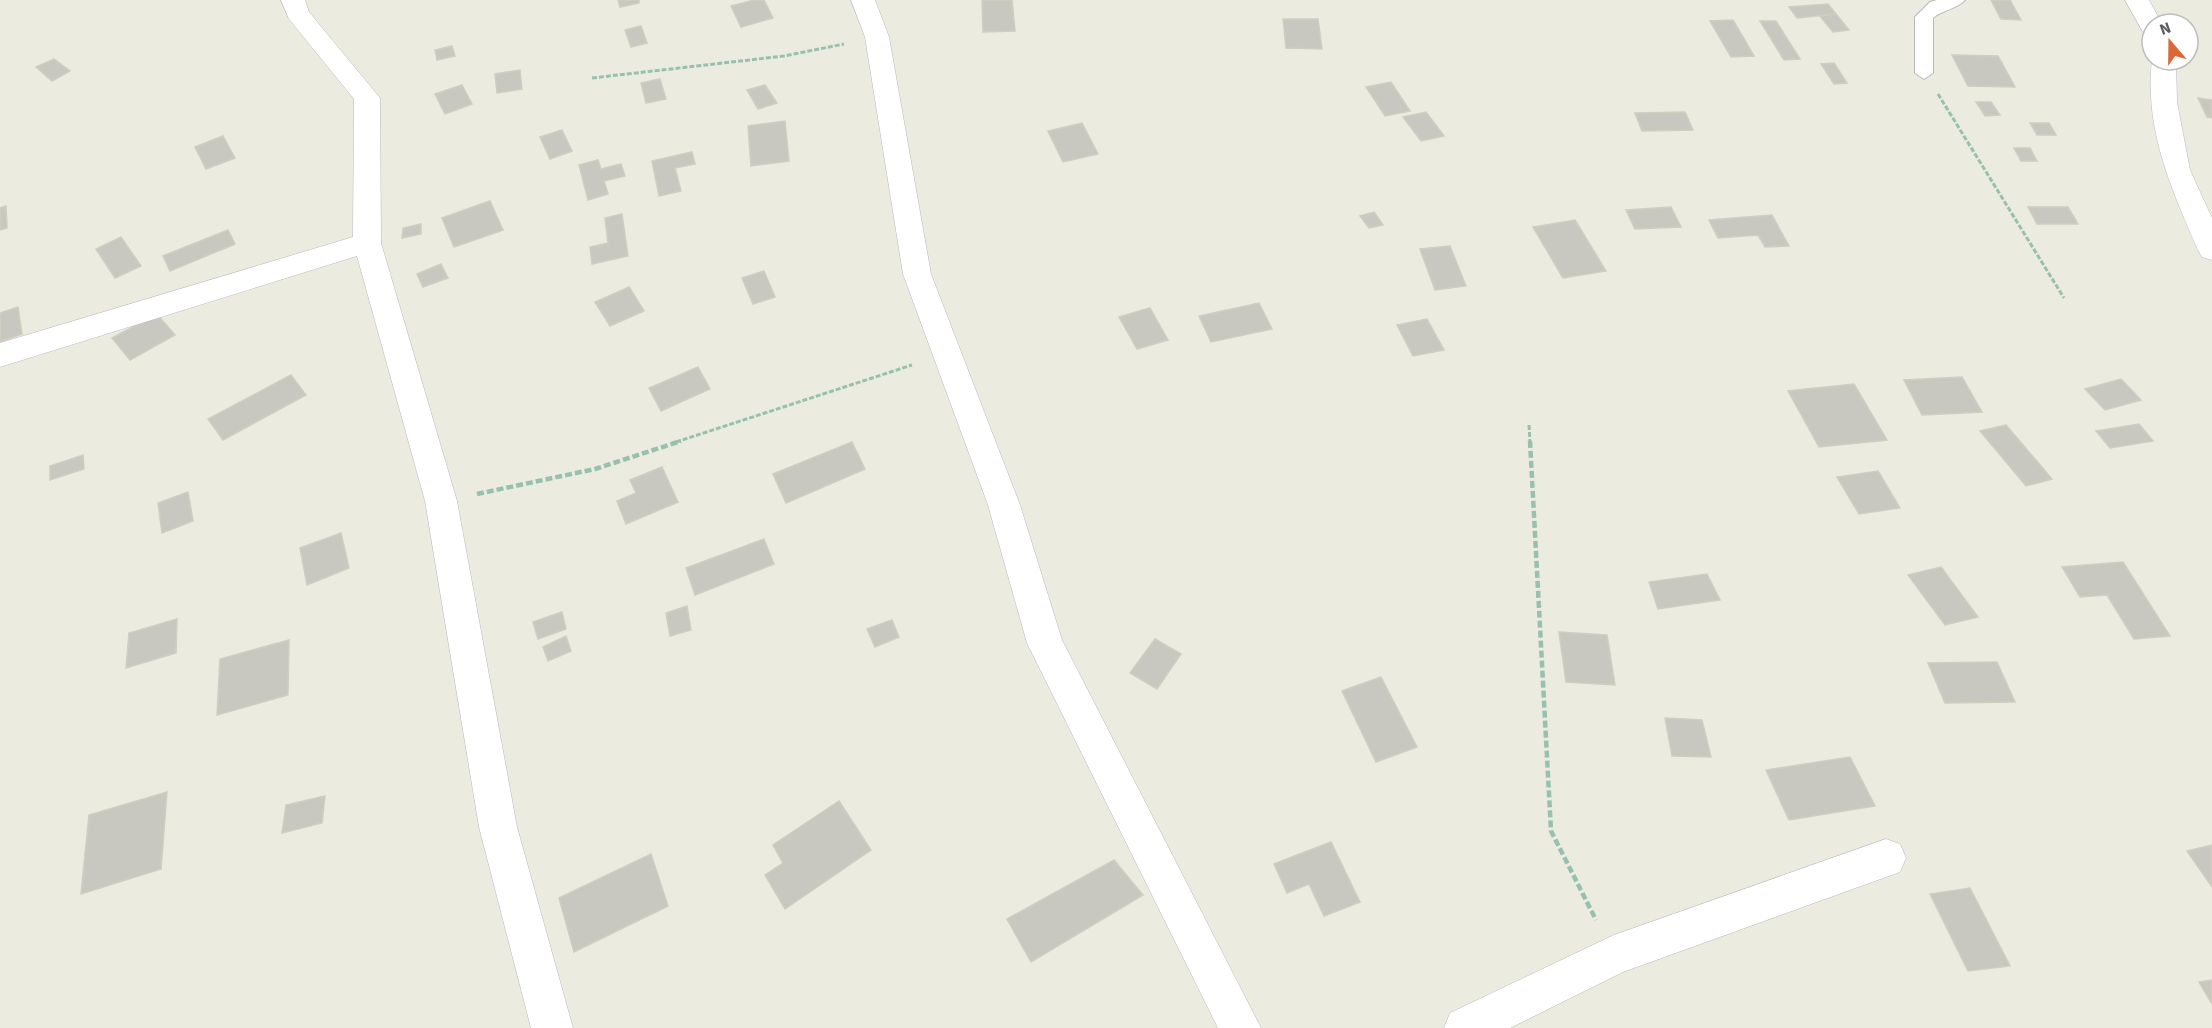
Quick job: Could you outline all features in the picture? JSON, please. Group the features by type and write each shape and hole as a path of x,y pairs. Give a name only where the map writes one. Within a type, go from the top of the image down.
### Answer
{"street":[{"path":"293,0 298,14 368,98 367,243 441,501 498,827 552,1028"},
{"path":"863,0 877,37 917,274 945,354 1004,505 1046,643 1240,1028"},
{"path":"2164,72 2164,102 2177,170 2212,250"},
{"path":"0,354 367,243"},
{"path":"1464,1028 1614,955 1886,858"}],"lane":[{"path":"1924,73 1924,17 1936,6 1956,0"}],"path":[{"path":"592,78 784,56 877,37"},
{"path":"1924,73 2064,298"},
{"path":"441,501 595,469 945,354"},
{"path":"1529,425 1551,831 1614,955"}],"building":[{"path":"618,0 639,0 639,3 620,7"},
{"path":"764,0 773,18 741,27 731,6"},
{"path":"982,0 1012,0 1015,31 983,32"},
{"path":"1991,0 2010,0 2021,20 2001,19"},
{"path":"1828,4 1836,14 1797,18 1789,7"},
{"path":"1836,14 1849,30 1833,32 1820,16"},
{"path":"1283,19 1318,19 1322,49 1286,48"},
{"path":"1733,20 1754,56 1731,57 1710,21"},
{"path":"1760,21 1776,21 1800,59 1784,60"},
{"path":"641,26 647,43 631,47 625,30"},
{"path":"452,46 455,56 437,60 435,50"},
{"path":"1952,55 1998,56 2015,87 1968,86"},
{"path":"54,59 70,71 52,81 36,67"},
{"path":"1834,63 1847,83 1834,84 1821,64"},
{"path":"520,70 522,89 497,93 495,74"},
{"path":"660,79 666,99 646,103 641,83"},
{"path":"1391,82 1410,111 1385,116 1366,87"},
{"path":"462,85 472,104 445,114 435,94"},
{"path":"765,85 777,103 758,109 747,90"},
{"path":"2198,98 2212,100 2212,118 2207,117"},
{"path":"1976,102 1991,102 2000,115 1985,116"},
{"path":"1426,112 1444,136 1421,141 1403,117"},
{"path":"1685,112 1693,130 1642,131 1635,113"},
{"path":"785,121 789,161 751,166 748,126"},
{"path":"1082,123 1098,154 1063,162 1048,131"},
{"path":"2030,123 2049,123 2056,135 2037,135"},
{"path":"562,130 572,151 550,159 540,137"},
{"path":"223,136 235,158 206,169 195,147"},
{"path":"2014,148 2030,148 2037,161 2021,161"},
{"path":"692,152 695,164 675,168 681,191 659,196 652,161"},
{"path":"598,160 601,169 621,164 625,176 604,181 608,194 588,200 579,165"},
{"path":"490,201 503,230 454,247 442,218"},
{"path":"6,206 7,228 0,230 0,208"},
{"path":"1671,207 1681,227 1635,229 1626,210"},
{"path":"2028,207 2068,207 2078,224 2037,224"},
{"path":"1374,212 1383,225 1369,228 1360,216"},
{"path":"622,214 628,256 592,264 590,247 608,243 605,218"},
{"path":"1772,215 1789,246 1765,247 1758,235 1718,238 1709,220"},
{"path":"1575,220 1606,271 1563,278 1533,227"},
{"path":"421,224 421,234 402,238 403,228"},
{"path":"228,230 235,244 170,271 163,256"},
{"path":"121,237 141,266 115,278 96,249"},
{"path":"1450,246 1466,286 1435,290 1420,249"},
{"path":"441,264 448,278 423,287 417,274"},
{"path":"764,271 775,297 753,304 742,278"},
{"path":"629,287 644,311 610,326 595,302"},
{"path":"1259,303 1272,329 1211,342 1199,316"},
{"path":"18,307 22,334 0,342 0,313"},
{"path":"1150,308 1168,340 1137,349 1119,317"},
{"path":"157,314 175,335 130,360 112,338"},
{"path":"1427,319 1444,350 1413,356 1397,325"},
{"path":"698,367 710,389 661,411 649,388"},
{"path":"291,375 306,395 223,440 208,419"},
{"path":"1962,377 1982,412 1922,415 1904,380"},
{"path":"2121,379 2141,400 2105,410 2085,389"},
{"path":"1854,384 1887,440 1819,447 1788,391"},
{"path":"2139,424 2153,441 2110,448 2096,431"},
{"path":"2006,425 2052,479 2026,486 1980,431"},
{"path":"852,442 865,469 786,503 773,474"},
{"path":"83,455 84,469 50,480 50,466"},
{"path":"662,467 678,502 626,524 617,501 636,493 630,480"},
{"path":"1878,471 1900,508 1859,514 1837,477"},
{"path":"188,492 193,521 162,533 158,503"},
{"path":"341,533 349,568 307,585 300,548"},
{"path":"764,539 774,564 695,595 686,568"},
{"path":"2123,562 2170,636 2134,639 2107,595 2080,597 2062,567"},
{"path":"1941,567 1978,617 1945,625 1908,575"},
{"path":"1707,574 1720,600 1658,609 1649,582"},
{"path":"687,606 691,630 670,636 666,613"},
{"path":"562,612 566,629 538,639 533,622"},
{"path":"177,619 176,653 126,668 129,633"},
{"path":"892,620 899,637 875,647 867,629"},
{"path":"1559,632 1607,635 1615,685 1566,682"},
{"path":"566,636 571,651 548,661 543,647"},
{"path":"1155,639 1181,654 1157,689 1130,673"},
{"path":"289,640 288,695 217,715 220,659"},
{"path":"1997,662 2015,702 1945,703 1928,663"},
{"path":"1381,677 1417,747 1376,762 1342,691"},
{"path":"1665,718 1702,720 1711,757 1672,756"},
{"path":"1850,757 1875,806 1789,820 1766,770"},
{"path":"167,792 161,869 81,894 89,815"},
{"path":"325,796 322,823 282,833 286,805"},
{"path":"839,801 871,850 785,909 765,875 783,863 773,845"},
{"path":"1331,842 1360,902 1324,916 1309,884 1287,893 1274,864"},
{"path":"2212,845 2212,887 2187,851"},
{"path":"651,854 668,906 574,952 559,898"},
{"path":"1114,860 1143,895 1031,962 1007,919"},
{"path":"1970,888 2010,966 1968,971 1930,894"},
{"path":"2212,980 2212,1004 2199,982"}]}
